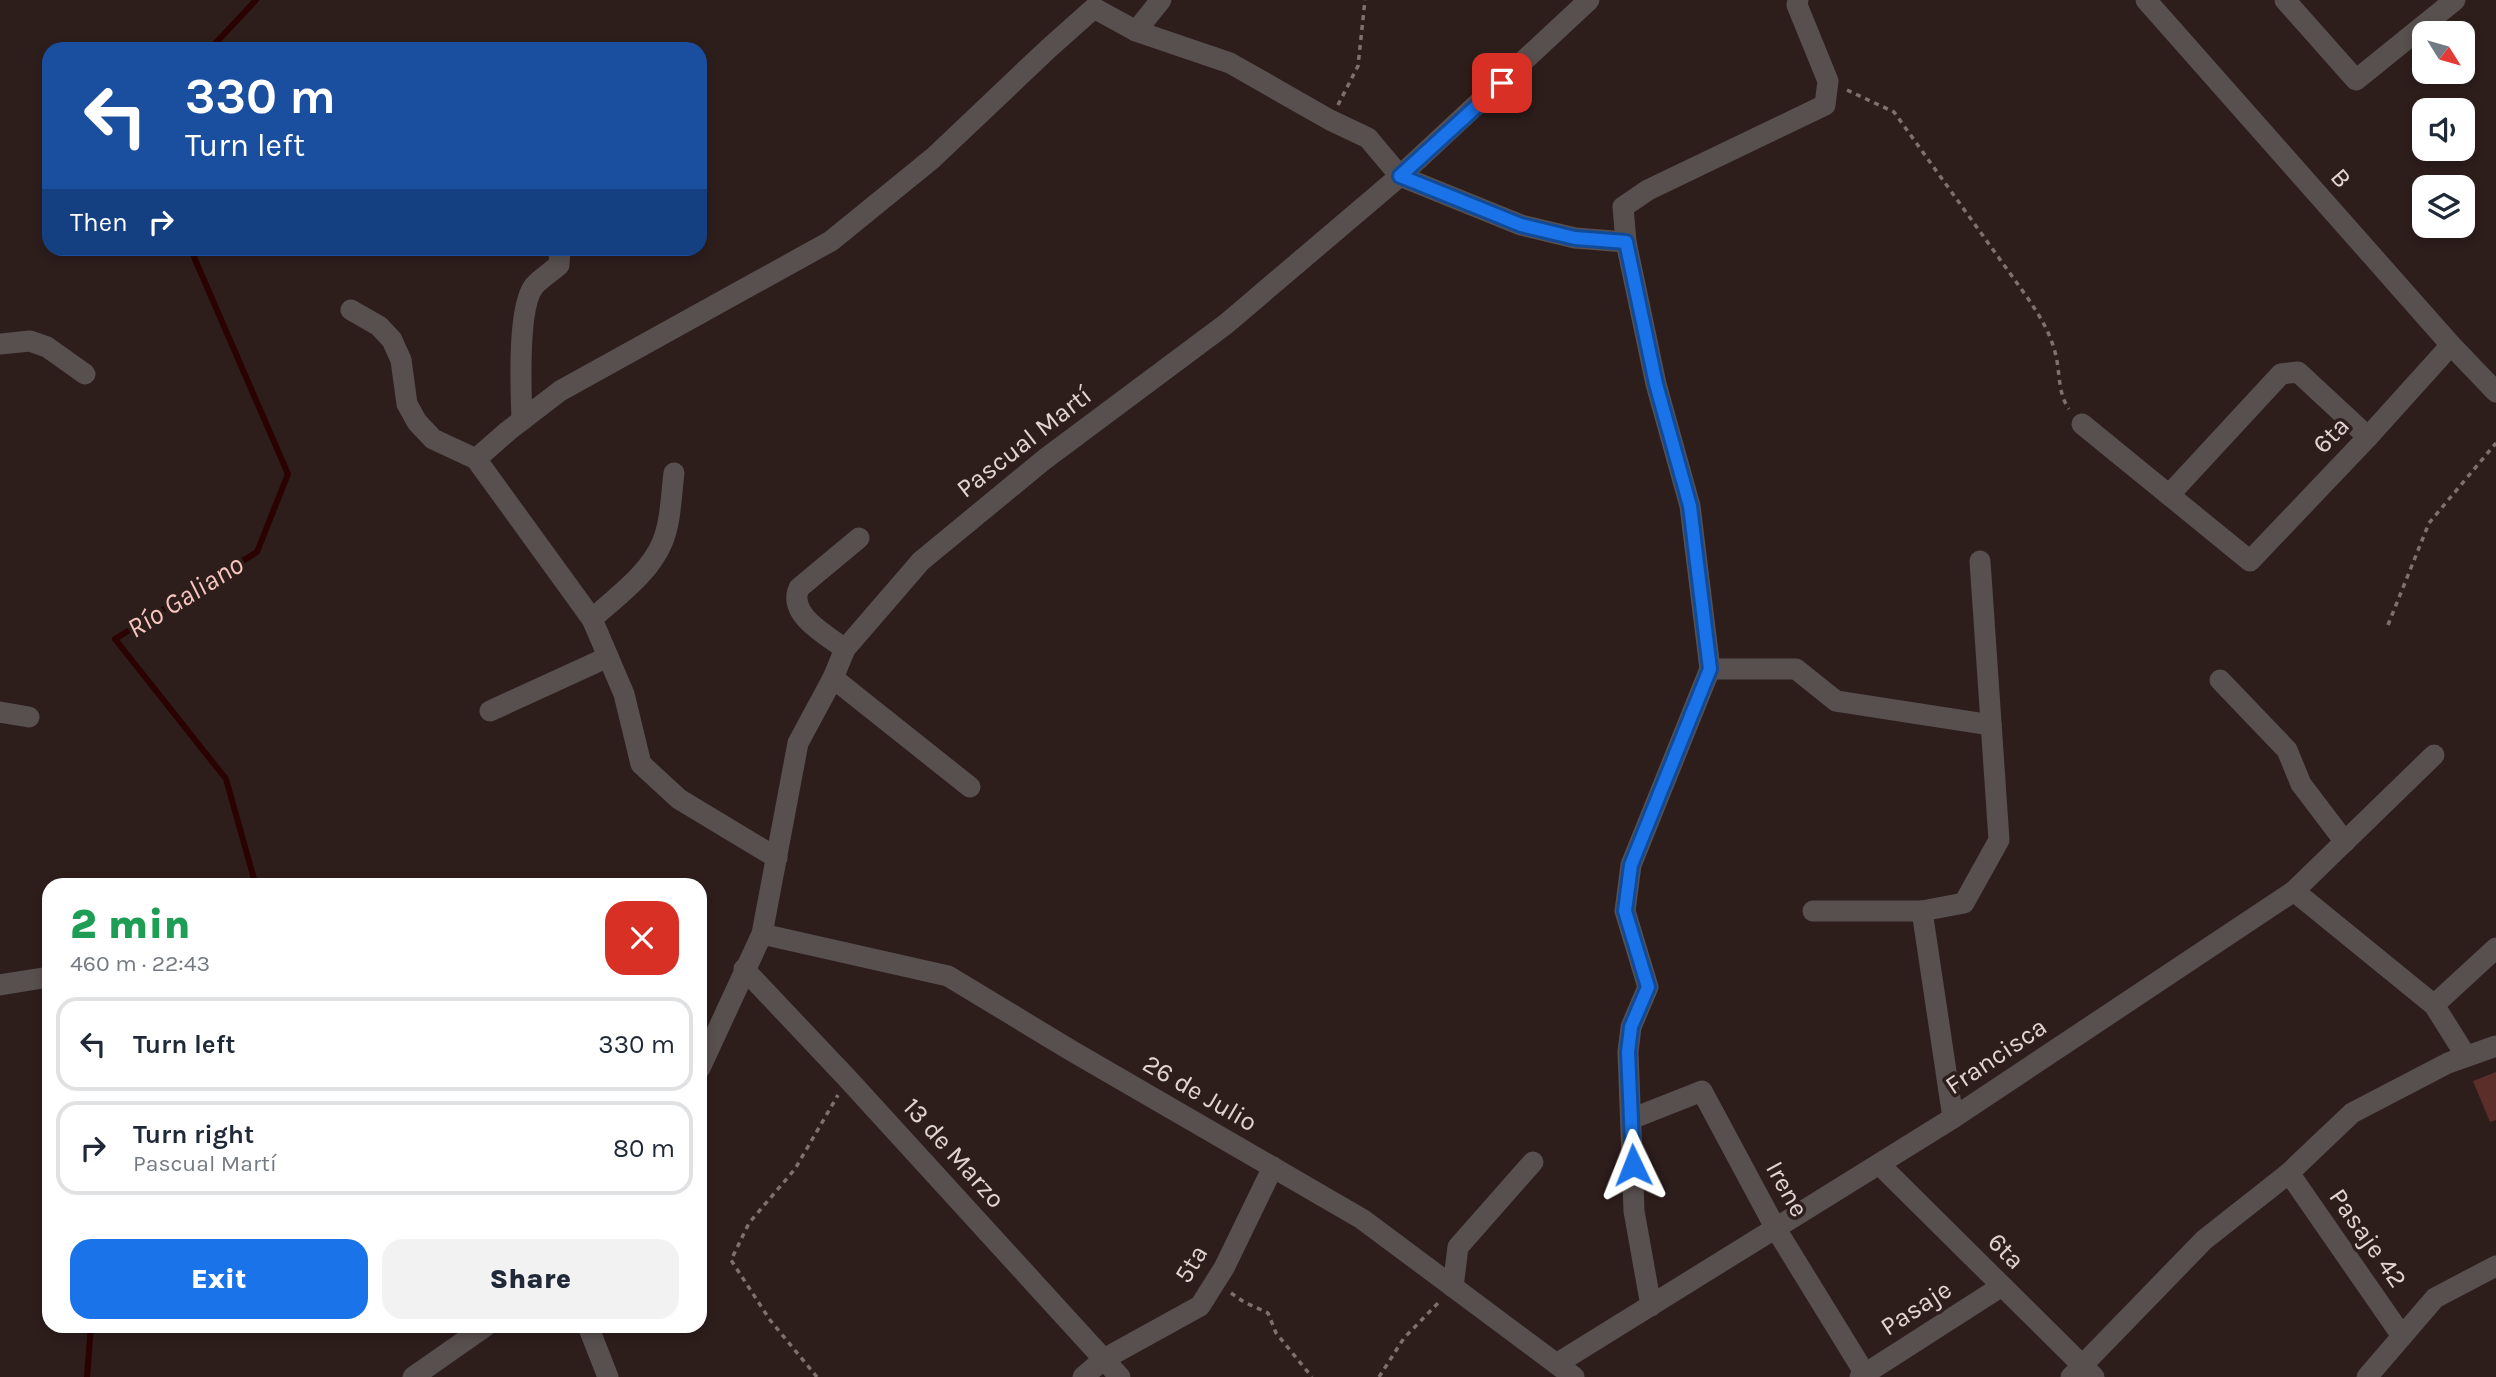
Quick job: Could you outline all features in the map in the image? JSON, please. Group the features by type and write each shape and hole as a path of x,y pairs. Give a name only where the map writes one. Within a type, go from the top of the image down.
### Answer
{"street":[{"path":"1136,31 1161,0"},
{"name":"Pascual Martí","path":"707,1052 762,934 798,743 833,678 845,649 921,561 1045,459 1226,324 1400,176 1589,0"},
{"path":"1651,1306 1634,1211 1628,1052 1631,1027 1648,987 1625,911 1631,865 1710,669 1690,506 1656,384 1626,242 1623,207 1648,190 1825,105 1828,81 1797,5 1798,0"},
{"name":"B","path":"2146,0 2451,345 2496,392"},
{"path":"2285,0 2356,80 2455,0"},
{"path":"476,460 560,391 831,241 933,158 1094,8 1136,31 1230,63 1330,120 1368,138 1400,176 1521,225 1575,238 1626,242"},
{"path":"522,420 519,364 528,301 533,287 559,265 560,256"},
{"path":"351,310 379,326 392,340 401,360 407,404 416,422 433,439 476,460 592,619 624,694 641,765 679,799 778,859"},
{"path":"0,344 30,341 47,347 85,374"},
{"name":"6ta","path":"2169,495 2250,561 2451,345"},
{"path":"2082,424 2169,495 2281,374 2298,372 2368,437"},
{"path":"592,619 644,571 655,557 668,524 674,473"},
{"path":"845,649 803,615 796,597 799,588 859,538"},
{"path":"1813,911 1922,911 1964,903 1999,840 1980,561"},
{"path":"490,711 608,657"},
{"path":"1710,669 1796,669 1836,701 1991,725"},
{"path":"833,678 970,787"},
{"path":"2220,680 2287,750 2301,784 2345,842"},
{"path":"0,712 29,717"},
{"name":"Francisca","path":"1566,1370 1651,1306 1953,1118 2294,891 2434,755"},
{"path":"2294,891 2434,1004 2466,1056"},
{"path":"1922,911 1953,1118"},
{"name":"26 de Julio","path":"762,934 948,975 1072,1051 1362,1219 1566,1370"},
{"path":"2434,1004 2496,948"},
{"name":"13 de Marzo","path":"744,969 1120,1377"},
{"path":"0,985 42,978"},
{"path":"2083,1373 2204,1240 2288,1173 2351,1113 2448,1063 2496,1046"},
{"name":"Irene","path":"1631,1119 1702,1091 1776,1228 1864,1376"},
{"path":"1453,1287 1458,1247 1533,1162"},
{"name":"6ta","path":"1879,1164 2002,1286 2083,1373"},
{"name":"5ta","path":"1083,1377 1104,1360 1200,1306 1216,1282 1273,1167"},
{"name":"Pasaje 42","path":"2288,1173 2402,1336"},
{"path":"2367,1377 2435,1298 2496,1266"},
{"name":"Pasaje","path":"1864,1376 2002,1286"},
{"path":"412,1377 476,1333"},
{"path":"591,1333 608,1377"}],"path":[{"path":"1330,120 1358,66 1365,0"},
{"path":"1828,81 1894,112 2045,324 2056,355 2063,401 2082,424"},
{"path":"2388,625 2429,523 2496,443"},
{"path":"817,1377 770,1320 731,1260 748,1223 795,1170 847,1078"},
{"path":"1216,1282 1244,1302 1268,1313 1276,1333 1312,1377"},
{"path":"1379,1377 1404,1338 1453,1287"}],"building":[{"path":"2496,1072 2496,1120 2490,1122 2473,1081"}],"waterway":[{"name":"Río Galiano","path":"217,42 256,0"},
{"name":"Río Galiano","path":"194,256 288,474 257,552 115,639 226,779 254,878"},
{"name":"Río Galiano","path":"87,1377 90,1333"}],"route":[{"path":"1502,83 1400,176 1521,225 1575,238 1626,242 1656,384 1690,506 1710,669 1631,865 1625,911 1648,987 1631,1027 1628,1052 1633,1165"}]}
